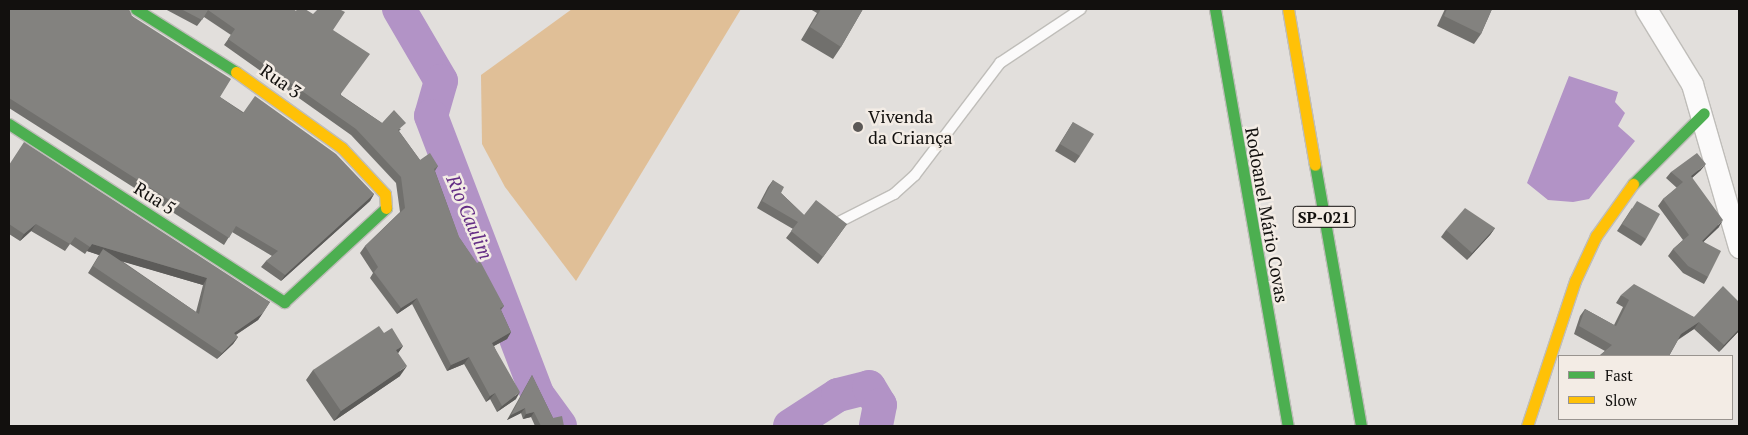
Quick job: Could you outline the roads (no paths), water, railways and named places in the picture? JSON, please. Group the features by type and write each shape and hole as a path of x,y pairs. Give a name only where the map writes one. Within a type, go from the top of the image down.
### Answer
{"main road":[{"name":"Rua 3","path":"136,9 315,127 366,171 388,202 284,302"},
{"name":"Rodoanel Mário Covas","path":"1215,9 1288,426"},
{"name":"SP-021","path":"1288,9 1361,426"},
{"path":"1527,426 1575,281 1596,236 1618,200 1704,114"},
{"name":"Rua 5","path":"9,124 284,302"}],"street":[{"path":"1646,9 1675,52 1704,114 1739,247"}],"lane":[{"path":"839,222 894,194 915,175 1000,63 1081,9"}],"waterway":[{"name":"Rio Caulim","path":"399,9 441,81 431,116 537,394 560,426"},
{"name":"Rio Caulim","path":"790,426 838,395 869,387 880,405 876,426"}],"place":[{"name":"Vivenda da Criança","path":"858,127"}]}
